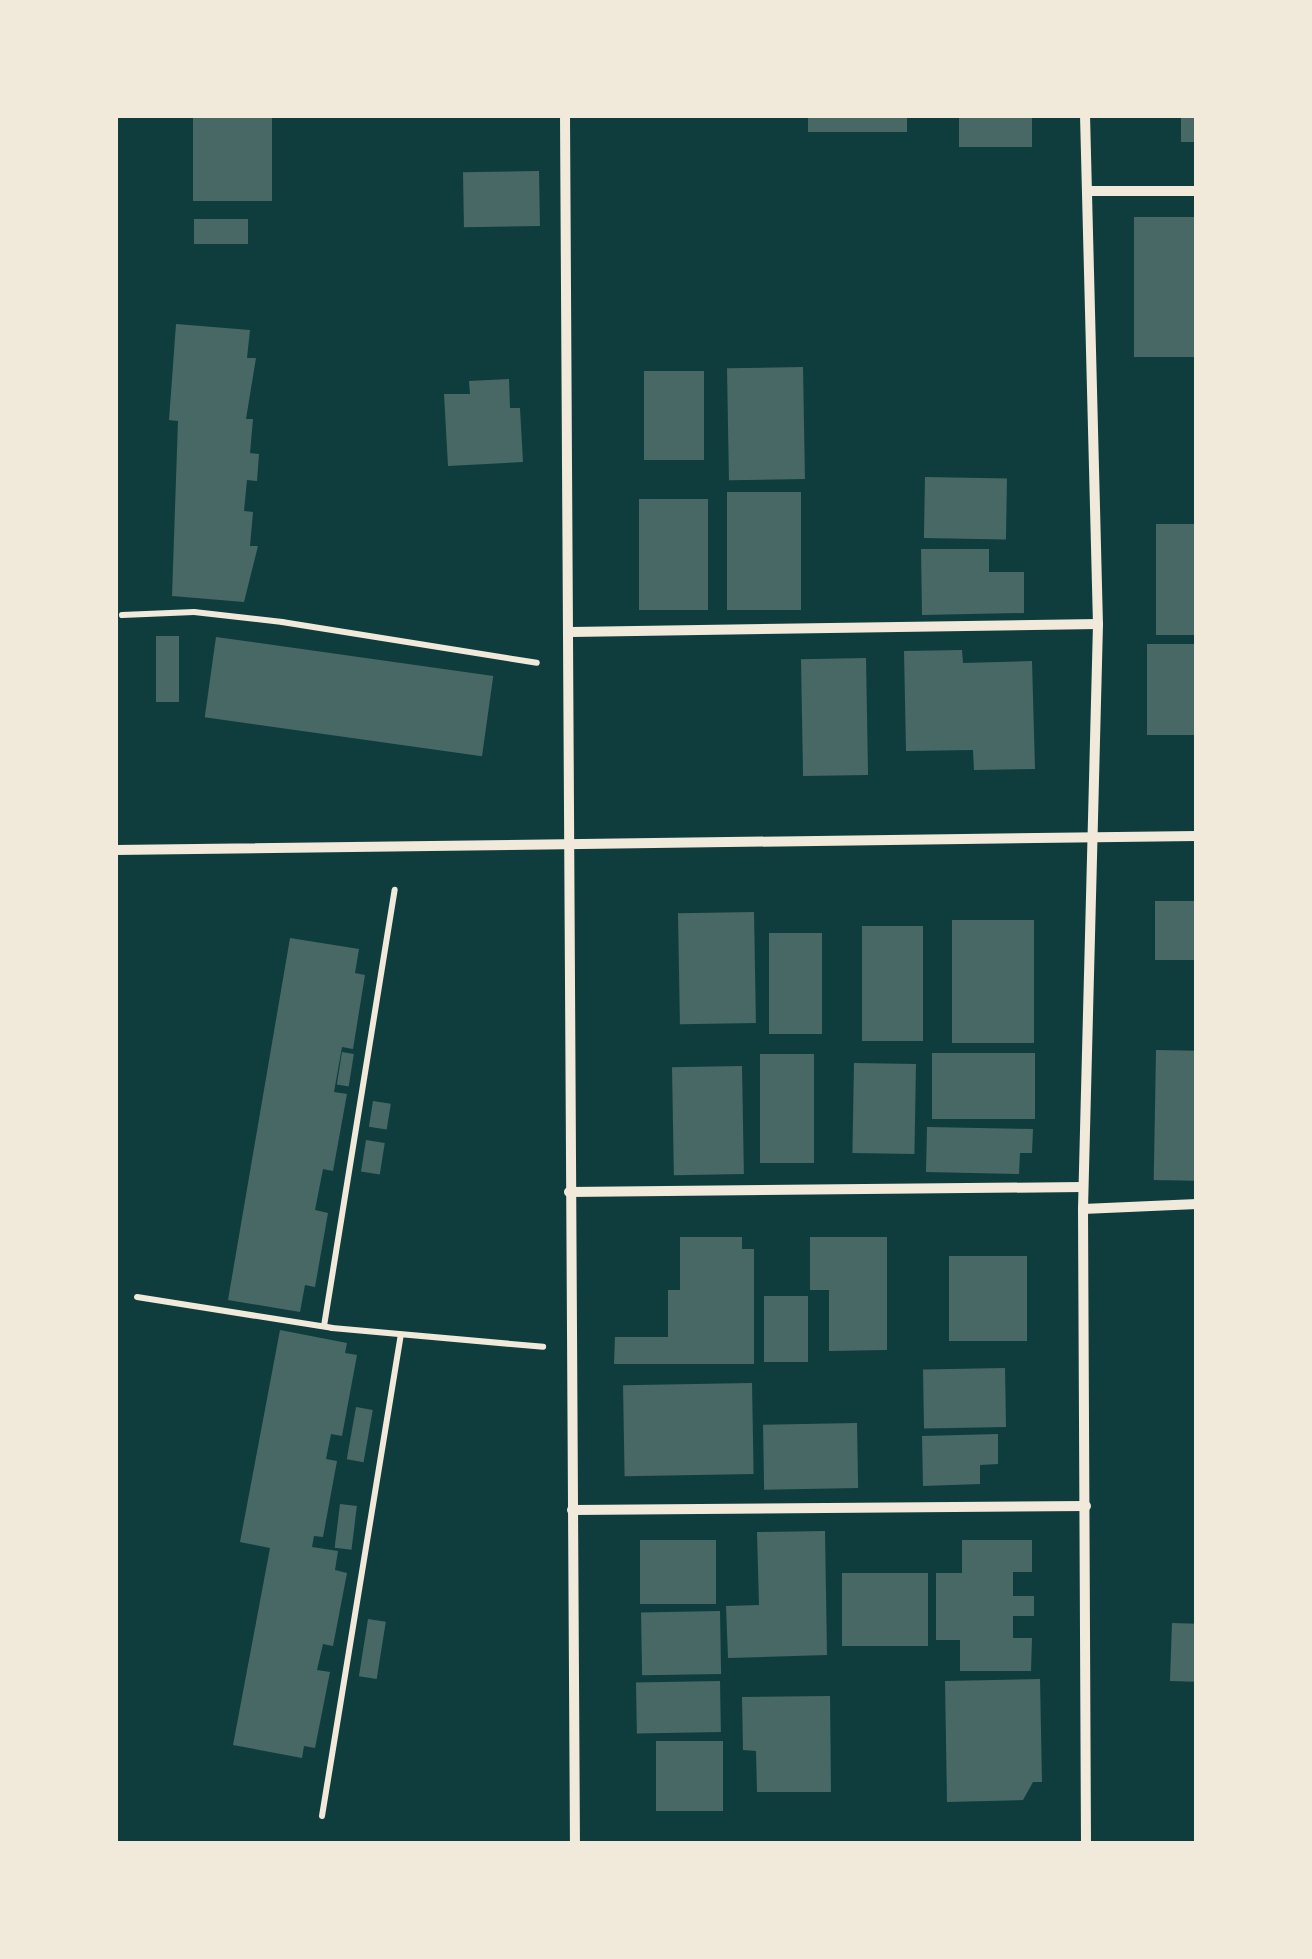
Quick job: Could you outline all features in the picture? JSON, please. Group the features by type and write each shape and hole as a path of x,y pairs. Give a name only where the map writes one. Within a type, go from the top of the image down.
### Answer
{"street":[{"path":"565,115 571,632 569,1192 575,1844"},
{"path":"1086,115 1098,624 1083,1187 1086,1844"},
{"path":"1088,191 1197,191"},
{"path":"571,632 1098,624"},
{"path":"115,850 1197,836"},
{"path":"569,1192 1083,1187"},
{"path":"1083,1209 1197,1204"},
{"path":"572,1510 1086,1506"}],"path":[{"path":"122,615 194,612 282,622 538,663"},
{"path":"324,1326 396,890"},
{"path":"137,1297 324,1326 544,1347"},
{"path":"322,1816 401,1334"}],"building":[{"path":"193,115 272,115 272,201 193,201"},
{"path":"808,115 907,115 907,132 808,132"},
{"path":"959,115 1032,115 1032,147 959,147"},
{"path":"1181,115 1197,115 1197,142 1181,142"},
{"path":"539,171 540,226 464,227 463,172"},
{"path":"1134,217 1197,217 1197,357 1134,357"},
{"path":"194,219 248,219 248,244 194,244"},
{"path":"176,324 250,330 247,358 256,358 246,419 253,419 250,453 259,454 257,481 247,480 244,511 253,512 250,546 258,546 244,602 172,596 178,421 169,420"},
{"path":"803,367 805,479 729,480 727,368"},
{"path":"644,371 704,371 704,460 644,460"},
{"path":"509,379 510,408 520,408 523,462 448,466 444,394 470,394 469,381"},
{"path":"925,477 1007,478 1006,539 924,538"},
{"path":"727,492 801,492 801,610 727,610"},
{"path":"639,499 708,499 708,610 639,610"},
{"path":"1156,524 1197,524 1197,635 1156,635"},
{"path":"921,549 989,549 989,572 1024,572 1024,613 922,615"},
{"path":"156,636 179,636 179,702 156,702"},
{"path":"216,637 493,676 482,756 205,717"},
{"path":"1147,644 1197,644 1197,735 1147,735"},
{"path":"962,650 963,663 1032,661 1035,769 974,770 973,750 906,751 904,651"},
{"path":"866,658 868,775 803,776 801,659"},
{"path":"1155,901 1197,901 1197,960 1155,960"},
{"path":"754,912 756,1023 680,1024 678,913"},
{"path":"952,920 1034,920 1034,1043 952,1043"},
{"path":"862,926 923,926 923,1041 862,1041"},
{"path":"769,933 822,933 822,1034 769,1034"},
{"path":"290,938 359,949 355,973 365,975 353,1049 342,1047 334,1092 347,1094 333,1171 323,1169 315,1210 328,1213 315,1287 305,1285 300,1312 228,1300"},
{"path":"1156,1050 1197,1051 1195,1181 1154,1180"},
{"path":"342,1052 354,1054 349,1086 337,1085"},
{"path":"932,1053 1035,1053 1035,1119 932,1119"},
{"path":"760,1054 814,1054 814,1163 760,1163"},
{"path":"854,1063 916,1064 914,1154 852,1153"},
{"path":"742,1066 744,1174 674,1175 672,1067"},
{"path":"373,1101 391,1104 387,1129 369,1127"},
{"path":"927,1127 1033,1129 1032,1153 1020,1153 1019,1174 926,1172"},
{"path":"366,1140 385,1143 380,1175 361,1172"},
{"path":"680,1237 742,1237 742,1249 754,1249 754,1364 614,1364 615,1337 668,1337 668,1290 680,1290"},
{"path":"810,1237 887,1237 887,1350 829,1351 829,1290 810,1290"},
{"path":"949,1256 1027,1256 1027,1341 949,1341"},
{"path":"764,1296 808,1296 808,1362 764,1362"},
{"path":"280,1330 347,1343 345,1353 357,1355 342,1436 331,1434 326,1459 337,1461 323,1537 314,1536 312,1547 338,1551 335,1570 347,1573 333,1646 323,1644 317,1670 330,1672 315,1748 304,1746 302,1758 233,1745 270,1548 240,1542"},
{"path":"1005,1368 1006,1427 924,1428 923,1369"},
{"path":"752,1383 754,1474 625,1476 623,1385"},
{"path":"356,1407 373,1410 364,1462 347,1459"},
{"path":"857,1423 858,1488 764,1490 763,1425"},
{"path":"998,1434 998,1464 980,1465 980,1484 923,1486 922,1436"},
{"path":"340,1504 357,1506 352,1550 335,1548"},
{"path":"825,1531 827,1655 728,1658 726,1606 759,1605 757,1532"},
{"path":"640,1540 716,1540 716,1604 640,1604"},
{"path":"962,1540 1032,1540 1032,1572 1013,1572 1013,1596 1034,1596 1034,1616 1013,1616 1013,1638 1032,1638 1031,1671 960,1671 960,1640 936,1640 936,1573 962,1573"},
{"path":"842,1573 928,1573 928,1646 842,1646"},
{"path":"720,1611 721,1674 642,1675 641,1612"},
{"path":"368,1619 386,1622 377,1679 359,1676"},
{"path":"1172,1623 1197,1624 1195,1682 1170,1681"},
{"path":"1040,1679 1042,1782 1033,1782 1023,1800 947,1802 945,1681"},
{"path":"720,1681 721,1732 637,1733 636,1682"},
{"path":"830,1696 831,1792 757,1792 756,1751 743,1750 742,1697"},
{"path":"656,1741 723,1741 723,1811 656,1811"}]}
